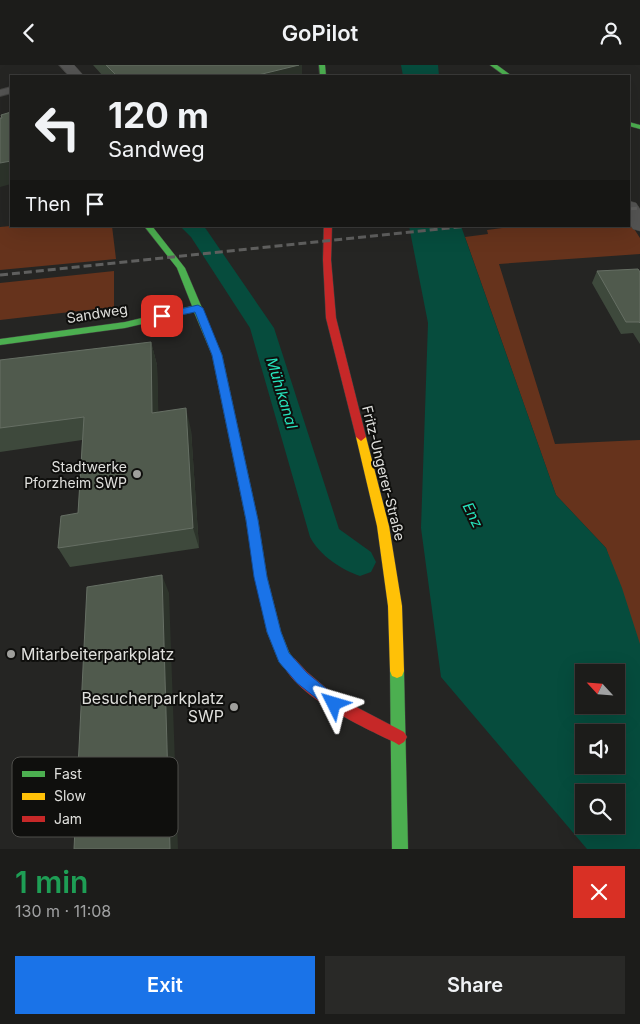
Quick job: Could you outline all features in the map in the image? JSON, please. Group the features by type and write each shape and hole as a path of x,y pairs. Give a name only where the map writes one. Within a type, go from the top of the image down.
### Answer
{"street":[{"path":"66,65 75,75"},
{"path":"493,65 508,75"},
{"path":"630,209 640,225"},
{"path":"149,227 181,268 217,355 252,520 261,577 274,632 284,657 302,678 334,704 400,737"},
{"name":"Fritz-Ungerer-Straße","path":"328,227 327,260 331,318 383,526 395,606 400,737 400,849"},
{"name":"Sandweg","path":"0,342 125,325 198,308"}],"shaded area":[{"path":"630,223 640,238 640,254 499,264 555,444 640,440 640,652 606,548 556,495 465,237 488,234 487,230 510,227 630,227"},
{"path":"0,227 112,227 116,259 0,270"},
{"path":"114,271 114,307 0,320 0,283"}],"water":[{"path":"401,65 438,65 439,75 403,75"},
{"name":"Enz","path":"409,227 461,227 556,495 606,548 622,588 640,644 640,849 587,849 441,677 421,528 428,323"}],"building":[{"path":"106,65 299,65 258,75 116,75"},
{"path":"10,112 10,161 0,163 0,118 2,118 1,115"},
{"path":"638,269 640,272 640,323 626,322 597,271"},
{"name":"Stadtwerke Pforzheim SWP","path":"151,342 152,413 186,408 193,528 58,548 61,516 78,513 84,417 0,428 0,360"},
{"path":"162,575 167,757 79,757 87,587"},
{"path":"75,837 170,837 170,849 74,849"}],"waterway":[{"name":"Mühlkanal","path":"191,227 199,233 262,328 326,537 360,562"}],"railway":[{"path":"630,209 640,208"},
{"path":"0,275 458,227"}],"traffic: fast":[{"path":"322,65 323,75"},
{"path":"493,65 508,75"},
{"path":"630,124 640,127"},
{"path":"149,227 181,268 217,355 252,520 261,577 274,632 284,657 290,664"},
{"path":"0,342 125,325 198,308"},
{"path":"397,671 400,849"}],"traffic: slow":[{"path":"361,437 383,526 395,606 397,671"}],"traffic: jam":[{"path":"328,227 327,260 331,318 361,437"},
{"path":"290,664 327,698 399,737"}],"place":[{"name":"Stadtwerke Pforzheim SWP","path":"137,474"},
{"name":"Mitarbeiterparkplatz","path":"11,654"},
{"name":"Besucherparkplatz SWP","path":"234,707"}],"route":[{"path":"162,316 198,308 217,355 252,520 261,577 274,632 284,657 302,678 334,704"}]}
